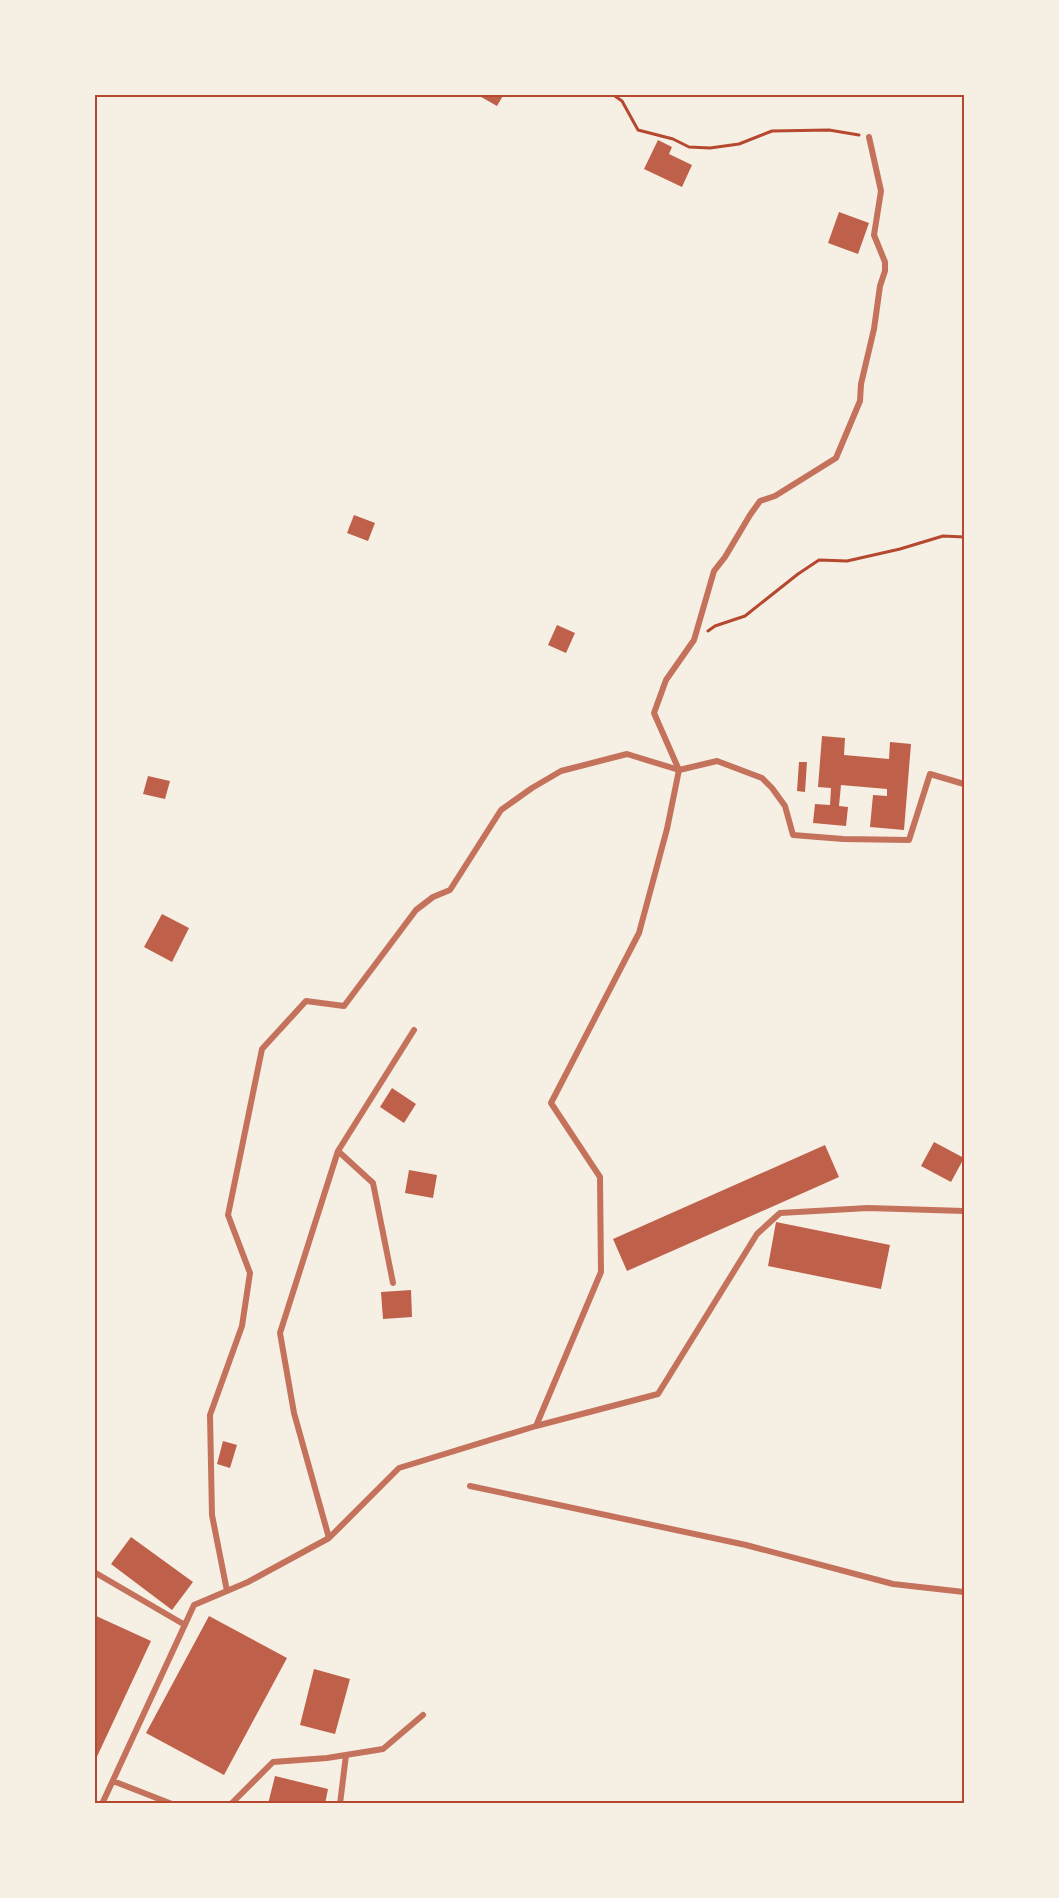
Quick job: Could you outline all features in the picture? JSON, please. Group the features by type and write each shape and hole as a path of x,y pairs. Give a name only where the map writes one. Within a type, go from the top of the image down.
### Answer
{"street":[{"path":"536,1426 601,1272 600,1177 551,1103 639,933 667,829 679,770 654,713 666,680 694,640 714,571 750,515 760,501 775,496 836,458 860,400 861,384 885,271 885,262 874,235 882,190 869,137"},
{"path":"227,1591 212,1515 210,1415 242,1326 250,1273 228,1215 262,1049 306,1001 344,1006 416,910 433,897 450,890 501,810 561,771 627,754 679,770 717,760 762,778 785,806 793,835 843,839 909,840 930,774 964,784"},
{"path":"329,1539 294,1413 280,1334 338,1151 414,1030"},
{"path":"338,1151 373,1183 393,1283"},
{"path":"102,1803 194,1605 248,1582 329,1539 399,1468 536,1426 658,1394 757,1234 780,1213 868,1208 964,1211"},
{"path":"470,1486 746,1545 893,1584 964,1592"},
{"path":"94,1572 185,1625"},
{"path":"231,1803 273,1762 383,1749 423,1715"},
{"path":"340,1803 346,1755"},
{"path":"112,1781 172,1803"}],"path":[{"path":"612,94 622,101 638,130 673,139 689,147 710,148 738,144 772,131 829,130 869,137"},
{"path":"694,640 715,626 745,616 819,560 847,561 943,536 964,537"}],"building":[{"path":"476,94 504,94 497,106"},
{"path":"658,140 672,147 669,154 692,165 682,187 644,169"},
{"path":"839,212 869,223 858,254 828,243"},
{"path":"354,515 375,523 368,541 347,533"},
{"path":"557,625 575,633 566,653 548,645"},
{"path":"822,736 845,738 844,755 889,759 890,742 911,744 904,830 870,827 873,795 887,796 887,789 841,785 839,806 848,807 846,826 813,823 815,804 830,805 831,788 818,787"},
{"path":"799,762 807,762 805,792 797,791"},
{"path":"148,776 170,781 165,799 143,794"},
{"path":"162,914 189,928 172,962 144,947"},
{"path":"392,1088 416,1104 404,1123 380,1107"},
{"path":"934,1142 964,1158 951,1182 921,1166"},
{"path":"825,1145 839,1177 627,1271 613,1239"},
{"path":"409,1170 437,1175 433,1198 405,1193"},
{"path":"776,1222 890,1245 881,1289 768,1266"},
{"path":"411,1290 412,1317 383,1319 381,1292"},
{"path":"223,1441 237,1445 230,1468 217,1464"},
{"path":"131,1537 193,1582 172,1610 111,1564"},
{"path":"94,1615 151,1641 94,1763"},
{"path":"209,1616 287,1658 224,1775 146,1733"},
{"path":"314,1669 350,1679 335,1734 300,1725"},
{"path":"275,1776 328,1789 325,1804 268,1804"}]}
